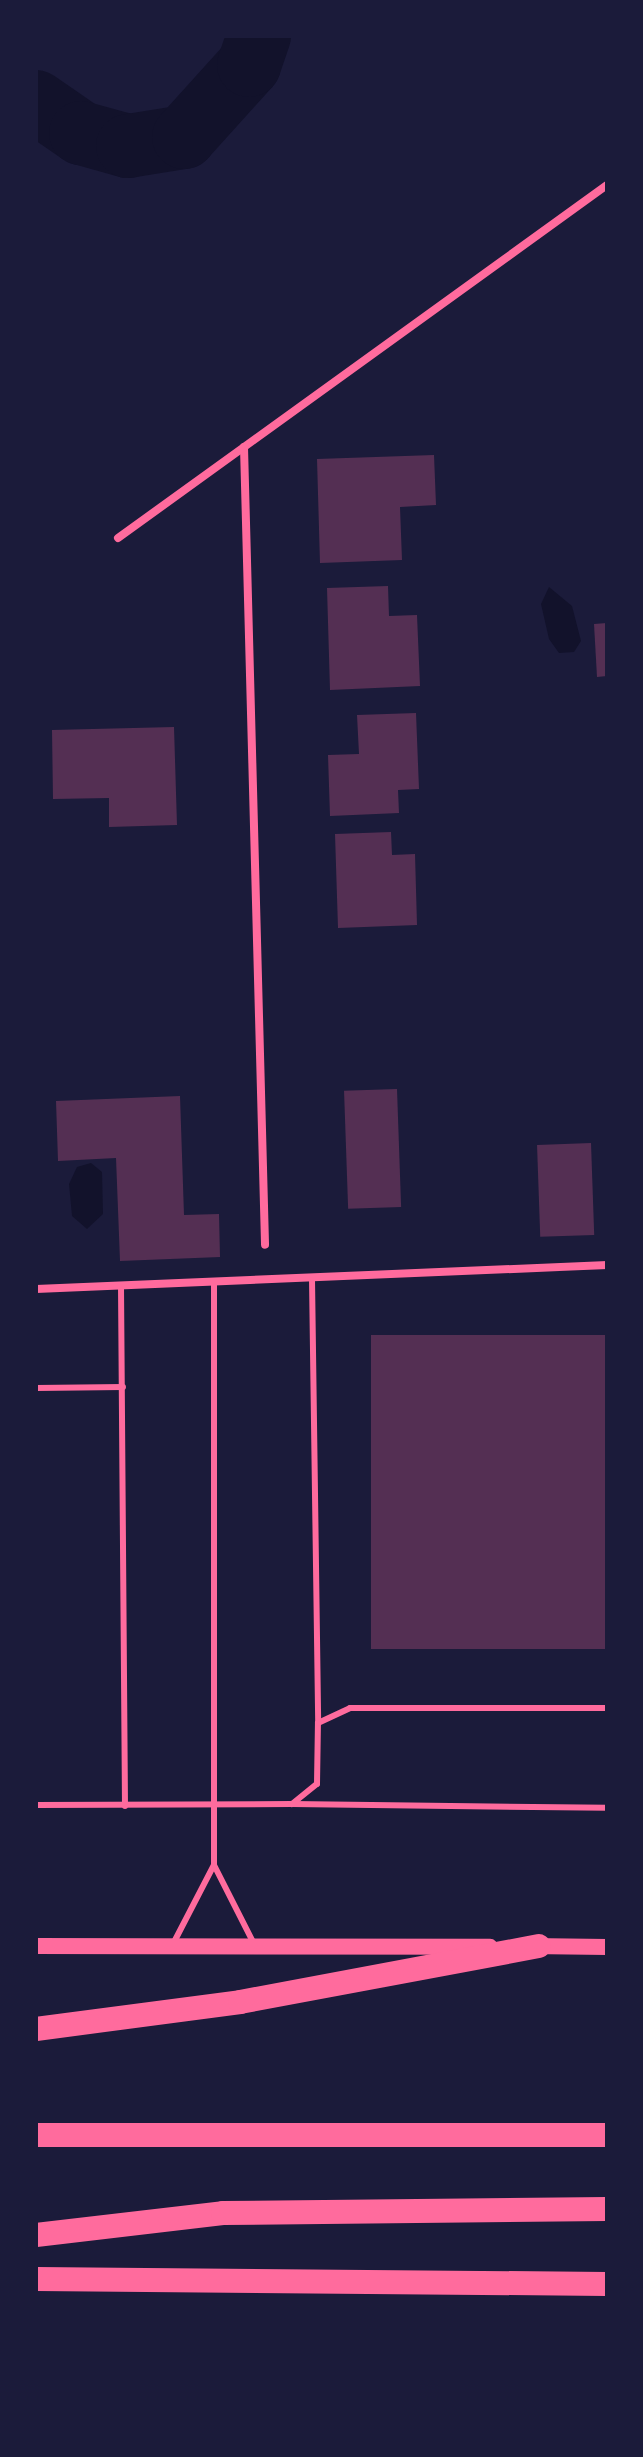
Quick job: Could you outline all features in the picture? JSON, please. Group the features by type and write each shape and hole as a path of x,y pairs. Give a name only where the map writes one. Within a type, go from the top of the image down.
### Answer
{"highway":[{"path":"36,2029 240,2002 539,1946"},
{"path":"36,2135 607,2135"},
{"path":"36,2235 223,2213 607,2209"},
{"path":"36,2279 607,2284"}],"main road":[{"path":"36,1946 607,1947"}],"street":[{"path":"118,538 607,185"},
{"path":"244,447 265,1245"},
{"path":"36,1289 607,1265"}],"lane":[{"path":"292,1804 317,1784 312,1279"},
{"path":"214,1282 214,1865 255,1948"},
{"path":"121,1286 125,1806"},
{"path":"36,1388 123,1387"},
{"path":"318,1723 350,1708 607,1708"},
{"path":"36,1805 607,1808"},
{"path":"171,1947 214,1865"}],"shaded area":[{"path":"549,587 572,606 581,641 574,652 559,653 549,639 541,604"},
{"path":"91,1163 102,1172 103,1214 87,1229 72,1216 69,1184 77,1167"}],"building":[{"path":"434,455 436,505 400,507 402,560 320,563 317,459"},
{"path":"388,586 389,616 417,615 420,686 330,690 327,588"},
{"path":"607,623 607,676 597,677 594,624"},
{"path":"416,713 419,789 398,790 399,813 330,816 328,755 359,754 357,715"},
{"path":"174,727 177,825 109,827 109,798 53,799 52,730"},
{"path":"391,832 392,855 415,854 417,925 338,928 335,834"},
{"path":"397,1089 401,1207 348,1209 344,1091"},
{"path":"180,1096 184,1215 219,1214 220,1257 120,1261 116,1158 58,1161 56,1101"},
{"path":"591,1143 594,1235 540,1237 537,1145"},
{"path":"371,1335 607,1335 607,1649 371,1649"}],"waterway":[{"path":"36,102 81,133 128,146 184,137 249,65 259,36"}]}
